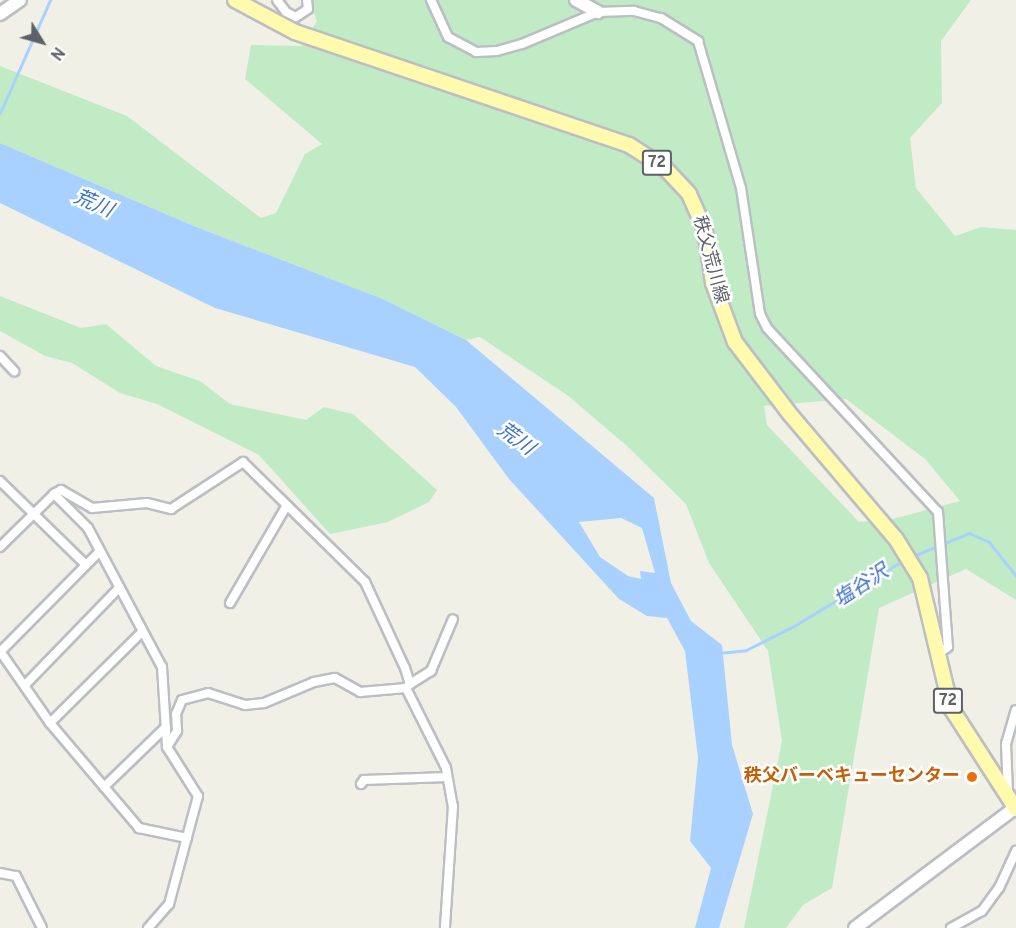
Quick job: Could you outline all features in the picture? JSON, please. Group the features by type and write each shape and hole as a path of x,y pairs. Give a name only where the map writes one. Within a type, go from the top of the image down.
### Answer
{"main road":[{"path":"0,14 20,0"},
{"name":"秩父荒川線","path":"235,0 295,32 630,145 665,168 688,194 705,230 713,283 735,342 789,413 896,539 920,578 935,655 951,708 1014,806"},
{"path":"576,0 598,12"},
{"path":"855,928 1014,806"}],"street":[{"path":"277,0 286,12 296,17 308,10 307,0"},
{"path":"431,0 448,37 476,52 522,44 598,12 634,11 662,18 698,41 741,188 760,314 767,328 938,512 948,647 935,655"},
{"path":"0,356 14,371"},
{"path":"0,547 54,494 61,490 92,508 147,503 171,509 243,462 366,582 391,631 408,686 447,777 453,806 445,928"},
{"path":"0,480 85,564"},
{"path":"54,494 88,528 162,667 167,747 198,796 169,904 148,928"},
{"path":"230,603 287,505"},
{"path":"99,552 0,651 50,723 139,828 187,838"},
{"path":"25,685 119,588"},
{"path":"167,747 177,731 176,714 182,700 208,693 245,705 264,703 314,682 335,678 360,693 408,686 431,671 453,619"},
{"path":"50,723 142,632"},
{"path":"1014,806 1006,744 1016,710"},
{"path":"104,788 166,727"},
{"path":"361,784 364,780 447,777"},
{"path":"951,928 982,911 999,888 1016,851"},
{"path":"0,873 16,876 42,928"}],"green space":[{"path":"309,0 971,0 941,41 942,103 910,138 916,188 955,236 981,227 1016,230 1016,600 966,569 879,608 832,888 803,905 786,928 744,928 782,741 768,651 709,563 686,504 627,446 567,395 480,337 466,340 383,299 194,226 0,143 0,66 127,116 261,218 276,213 305,154 322,144 245,79 251,45 301,46 317,21","holes":["846,399 925,459 960,501 893,519 859,522 767,425 764,406"]},
{"path":"0,296 81,328 106,324 156,366 200,381 230,404 306,420 324,407 353,414 437,490 429,502 388,522 330,534 259,455 157,404 120,393 72,363 45,356 0,331"}],"water":[{"name":"荒川","path":"0,143 194,226 383,299 466,340 654,498 671,583 691,621 722,645 732,745 753,814 719,928 695,928 711,868 690,841 698,758 685,651 667,618 647,616 619,599 509,479 456,407 415,367 215,308 0,203","holes":["621,518 642,528 655,573 640,571 641,579 628,576 600,557 579,522"]}],"waterway":[{"path":"0,113 50,0"},
{"name":"塩谷沢","path":"913,556 969,533 989,542 1016,576"},
{"name":"塩谷沢","path":"719,653 746,650 792,627 904,560"}],"place":[{"name":"秩父バーベキューセンター","path":"972,777"}]}
